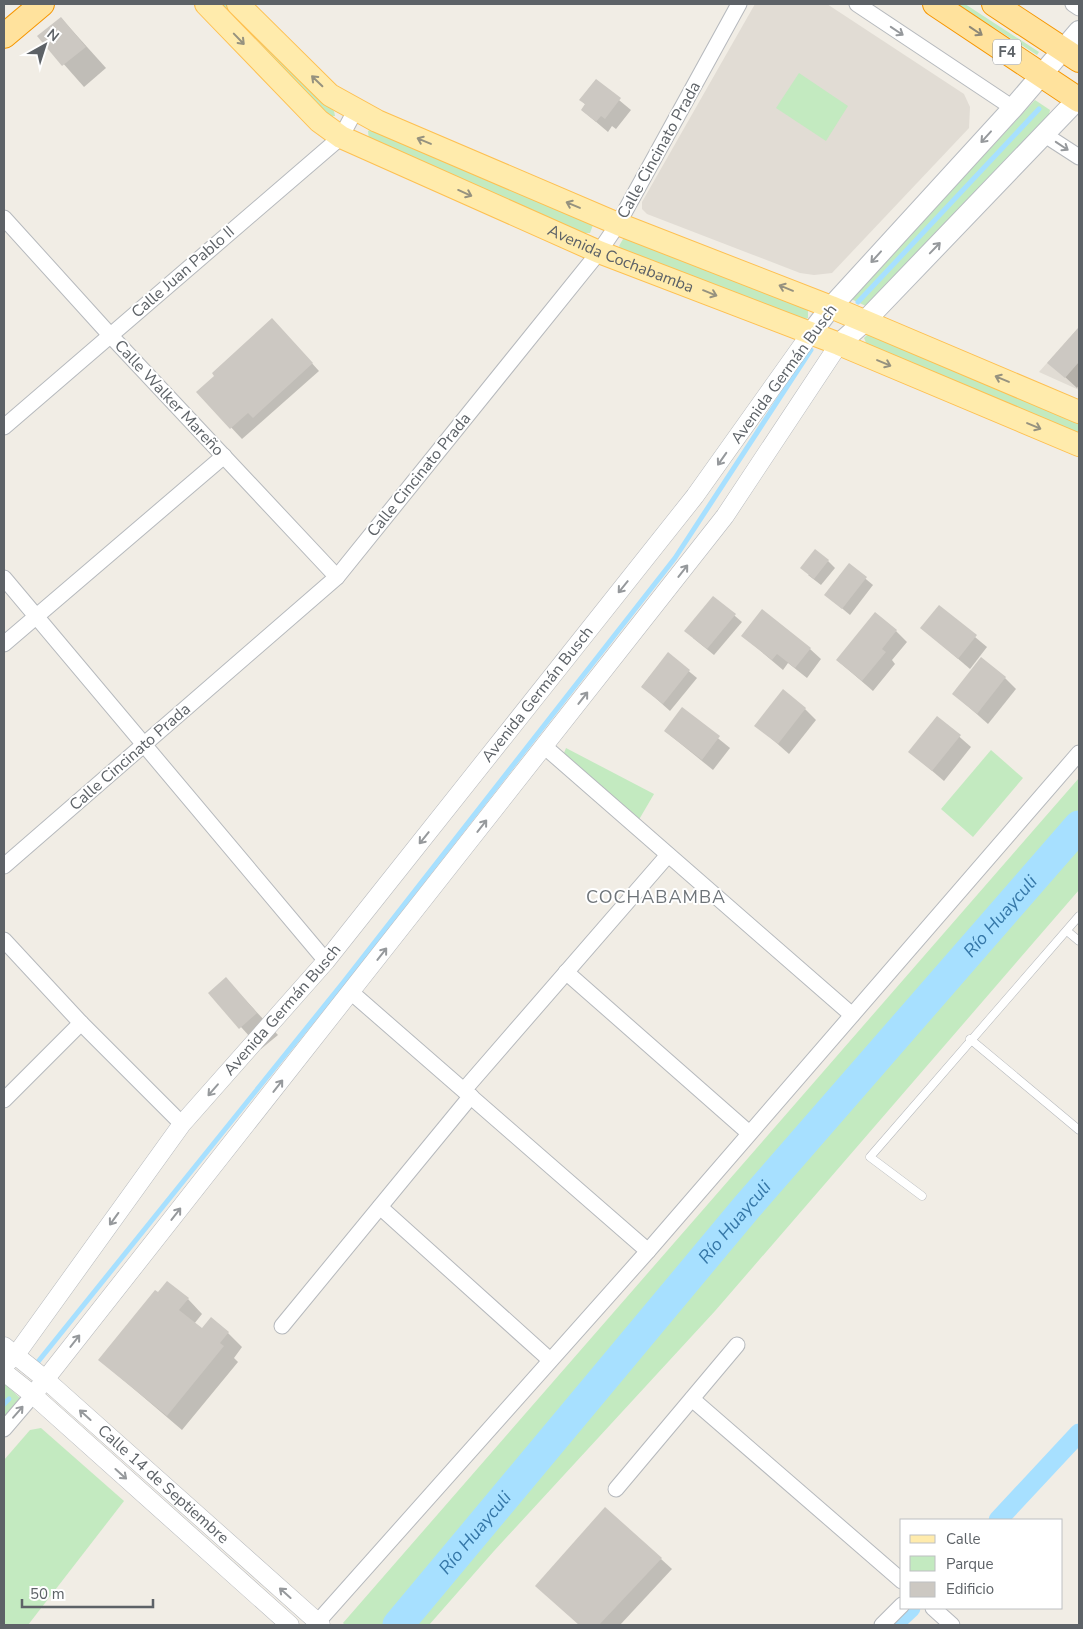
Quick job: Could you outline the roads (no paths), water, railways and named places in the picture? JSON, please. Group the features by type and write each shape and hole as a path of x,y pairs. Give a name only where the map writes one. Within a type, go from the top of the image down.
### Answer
{"highway":[{"path":"4,36 42,4"},
{"name":"F4","path":"935,4 1079,99"},
{"name":"F4","path":"994,4 1071,55"}],"main road":[{"name":"Avenida Cochabamba","path":"206,4 319,121 341,136 599,252 839,344 1079,445"},
{"name":"Avenida Cochabamba","path":"238,4 330,94 355,111 618,224 831,306 1079,412"},
{"name":"Avenida Germán Busch","path":"811,333 831,306 1042,74 1071,55 1079,31"},
{"name":"Avenida Germán Busch","path":"839,344 865,321 1079,99"}],"street":[{"name":"Calle Cincinato Prada","path":"4,866 146,745 337,577 599,252 618,224 739,4"},
{"path":"857,4 1013,108"},
{"path":"1073,4 1079,8"},
{"name":"Calle Juan Pablo II","path":"4,426 341,136 355,111"},
{"path":"1045,135 1079,158"},
{"name":"Calle Walker Mareño","path":"4,218 110,335 337,577"},
{"name":"Avenida Germán Busch","path":"7,1356 182,1124 326,961 695,496 811,333"},
{"name":"Avenida Germán Busch","path":"4,1429 352,993 725,516 839,344"},
{"path":"4,644 224,456"},
{"path":"4,578 326,961"},
{"path":"545,747 852,1015"},
{"path":"318,1624 648,1251 1079,754"},
{"path":"282,1326 380,1207 467,1093 566,972 668,855"},
{"path":"4,940 81,1023 182,1124"},
{"path":"566,972 749,1133"},
{"path":"352,993 648,1251"},
{"path":"4,1100 81,1023"},
{"path":"380,1207 550,1360"},
{"path":"616,1489 737,1345"},
{"name":"Calle 14 de Septiembre","path":"7,1356 45,1379 318,1624"},
{"name":"Calle 14 de Septiembre","path":"4,1372 33,1395 290,1625"},
{"path":"692,1399 900,1579"},
{"path":"882,1625 900,1607"},
{"path":"934,1609 952,1625"}],"lane":[{"path":"922,1196 870,1157 970,1039 1079,916"},
{"path":"1067,931 1079,941"},
{"path":"970,1039 1079,1130"}],"waterway":[{"path":"858,302 1039,109"},
{"path":"37,1363 342,984 675,558 811,350"},
{"name":"Río Huayculi","path":"398,1625 746,1208 1079,826"},
{"path":"4,1404 9,1399"},
{"path":"999,1519 1079,1433"},
{"path":"893,1625 910,1609"}],"district":[{"name":"COCHABAMBA","path":"656,897"}]}
